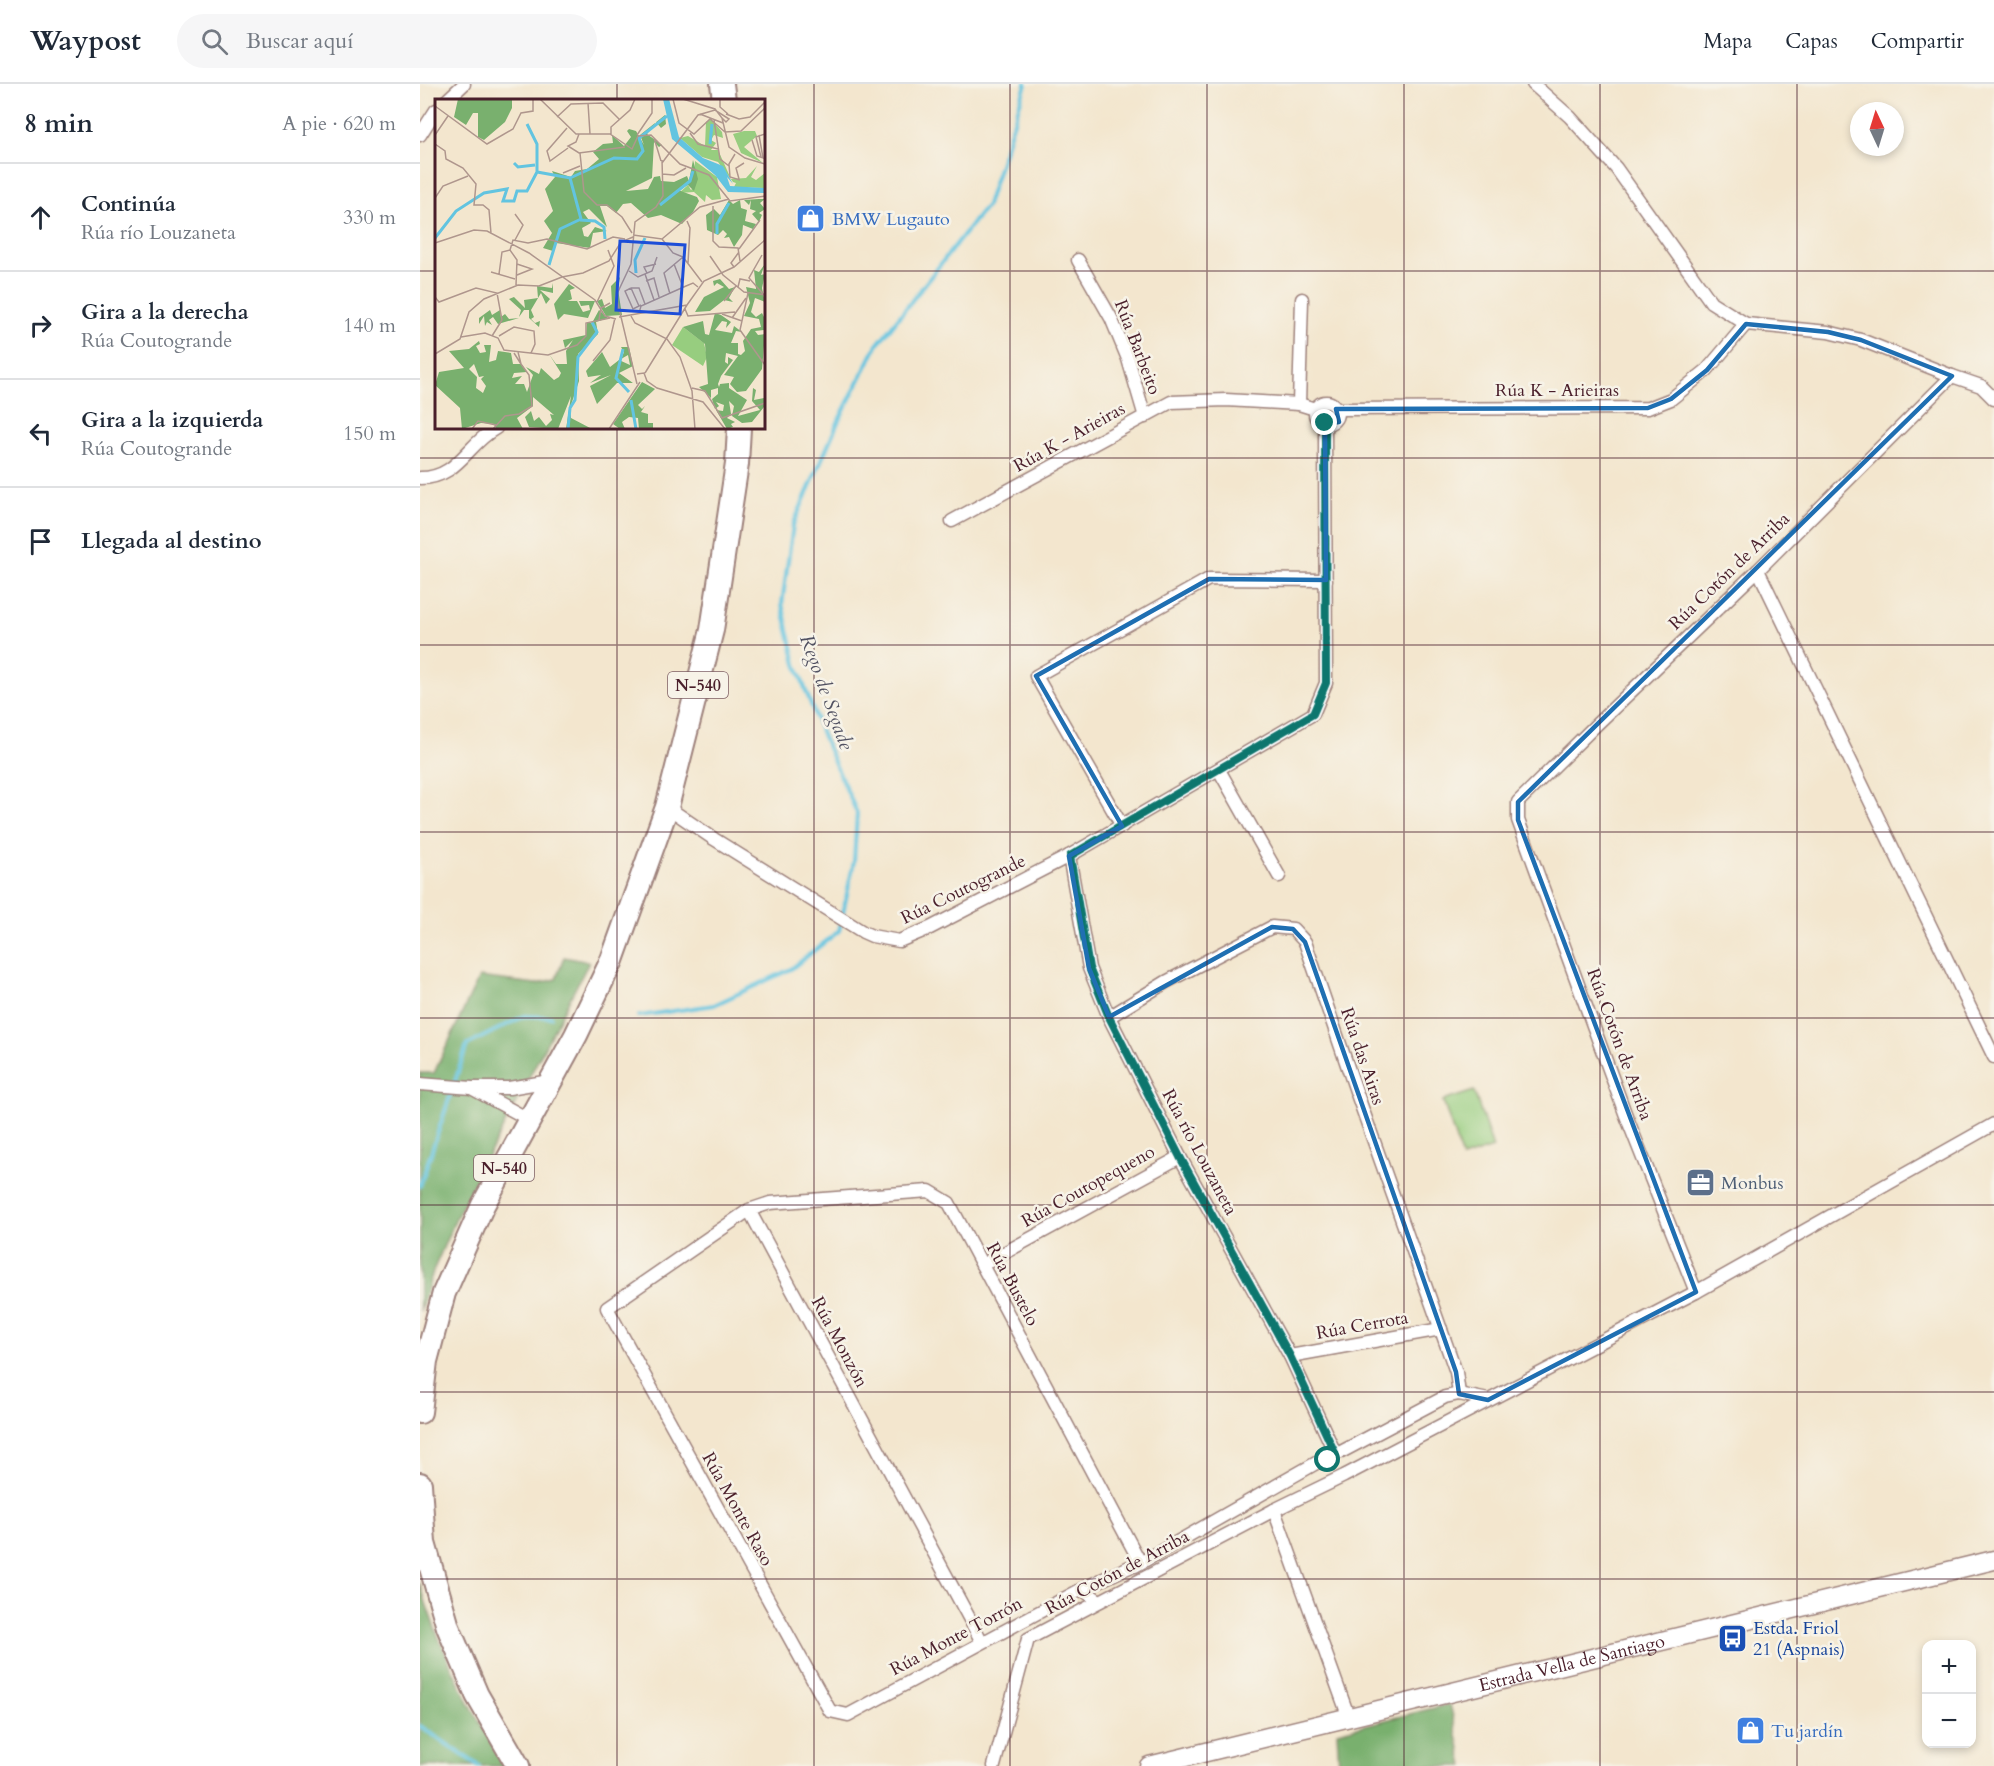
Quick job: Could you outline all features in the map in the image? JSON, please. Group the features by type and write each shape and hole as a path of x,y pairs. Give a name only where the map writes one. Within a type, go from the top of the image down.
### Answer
{"highway":[{"path":"722,84 724,99"},
{"name":"N-540","path":"420,1412 426,1361 444,1293 483,1205 576,1035 612,960 667,807 712,630 737,464 739,429"},
{"path":"420,1484 424,1543 448,1627 477,1695 518,1766"}],"main road":[{"name":"Estrada Vella de Santiago","path":"1149,1766 1994,1560"}],"street":[{"path":"448,99 464,84"},
{"path":"1533,84 1570,117 1616,168 1711,302 1746,324 1828,332 1861,340 1981,386 1994,399"},
{"path":"420,135 435,112"},
{"name":"Rúa Barbeito","path":"1078,260 1112,318 1128,359 1145,417"},
{"path":"1299,404 1302,299"},
{"name":"Rúa K - Arieiras","path":"952,522 1171,402 1226,400 1299,404 1315,409 1321,403 1326,402 1334,405 1336,409 1648,408 1671,399 1707,370 1746,324"},
{"name":"Rúa Cotón de Arriba","path":"1696,1292 1625,1113 1518,820 1518,802 1758,570 1952,376"},
{"path":"1315,409 1318,420 1329,423 1336,417 1336,409"},
{"name":"Rúa Coutogrande","path":"667,807 820,907 863,932 872,936 899,940 930,928 1070,856 1219,770 1313,714 1326,683 1325,423"},
{"path":"420,478 442,475 453,468 486,433 494,429"},
{"path":"1758,570 1994,1057"},
{"path":"1122,826 1036,676 1209,579 1326,580"},
{"path":"1219,770 1279,876"},
{"name":"Rúa río Louzaneta","path":"1070,856 1089,968 1109,1017 1180,1157 1290,1356 1335,1454"},
{"name":"Rúa das Airas","path":"1109,1017 1166,982 1272,927 1293,930 1305,942 1463,1395"},
{"path":"420,1084 509,1088 550,1081"},
{"path":"472,1088 530,1120"},
{"name":"Rúa Cotón de Arriba","path":"994,1766 1028,1639 1696,1292 1994,1124"},
{"name":"Rúa Coutopequeno","path":"982,1265 1180,1157"},
{"name":"Rúa Bustelo","path":"749,1210 770,1203 929,1191 949,1203 1140,1562"},
{"name":"Rúa Monte Raso","path":"749,1210 607,1308 830,1711 848,1715"},
{"name":"Rúa Monzón","path":"749,1210 982,1642"},
{"name":"Rúa Cerrota","path":"1290,1356 1441,1329"},
{"path":"1457,1416 1463,1395"},
{"name":"Rúa Monte Torrón","path":"1099,1601 1104,1585 1140,1562 1335,1454 1445,1397 1463,1395 1488,1400"},
{"path":"1445,1397 1456,1403 1457,1416"},
{"path":"1335,1454 1351,1459 1352,1467 1344,1476 1332,1475 1327,1468 1335,1454"},
{"path":"1274,1510 1349,1718"},
{"name":"Rúa Monte Torrón","path":"848,1715 1082,1589 1140,1562"},
{"path":"1082,1589 1099,1601"}],"highlighted area":[{"path":"1746,324 1828,332 1861,340 1952,376 1518,802 1518,820 1696,1292 1488,1400 1459,1394 1456,1372 1305,942 1293,929 1272,927 1109,1017 1089,968 1069,856 1122,826 1036,676 1209,579 1326,580 1325,424 1339,422 1336,409 1648,408 1671,399 1707,370"}],"green space":[{"path":"564,957 589,962 455,1220 434,1269 420,1311 420,1073 434,1073 479,977 536,984 556,979"},
{"path":"1474,1091 1493,1148 1462,1158 1443,1101"},
{"path":"420,1583 446,1654 504,1766 420,1766"},
{"path":"1450,1704 1464,1766 1339,1766 1337,1732"}],"waterway":[{"name":"Rego de Segade","path":"639,1016 714,1005 791,969 839,931 854,861 857,813 823,737 796,664 782,604 793,525 839,420 877,345 987,205 1026,84"},
{"name":"Rego de Segade","path":"420,1186 467,1045 524,1016 551,1017"},
{"path":"420,1726 479,1766"}],"place":[{"name":"BMW Lugauto","path":"811,219"},
{"name":"Monbus","path":"1700,1183"},
{"name":"Estda. Friol 21 (Aspnais)","path":"1732,1638"},
{"name":"Tu jardín","path":"1750,1731"}],"route":[{"path":"1325,423 1326,683 1313,714 1070,856 1089,968 1109,1017 1180,1157 1290,1356 1335,1453 1328,1460"}]}
